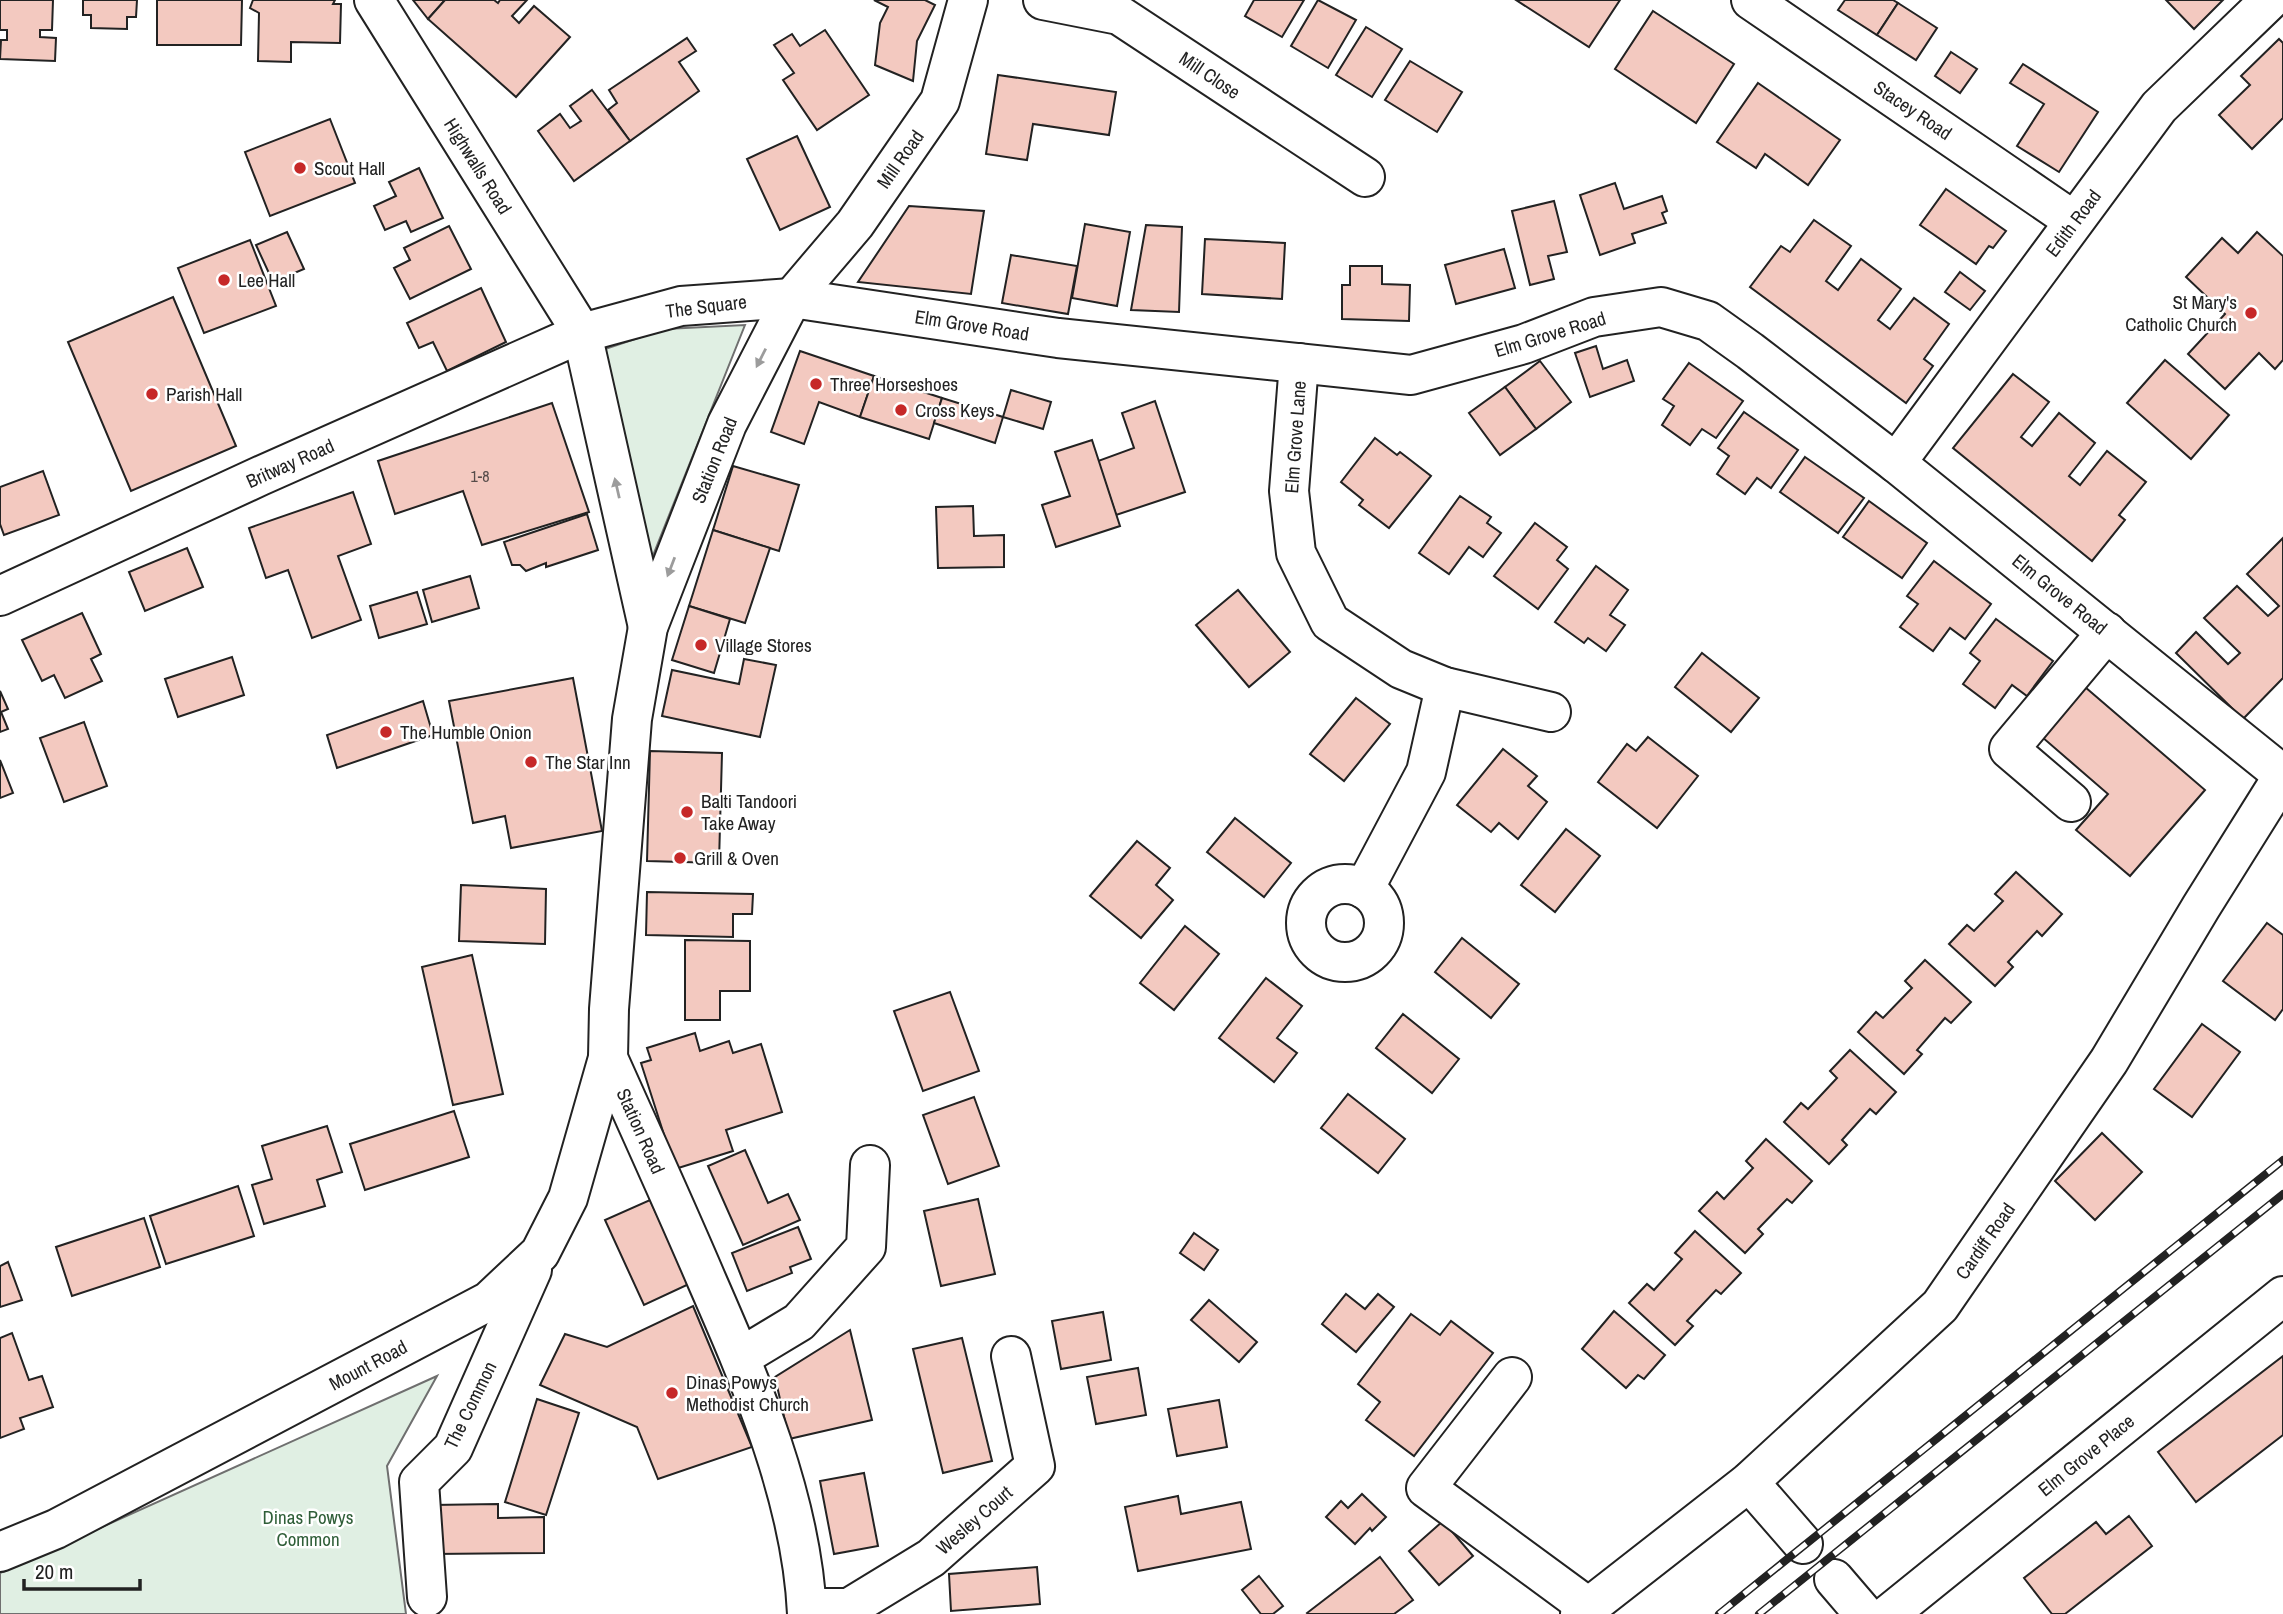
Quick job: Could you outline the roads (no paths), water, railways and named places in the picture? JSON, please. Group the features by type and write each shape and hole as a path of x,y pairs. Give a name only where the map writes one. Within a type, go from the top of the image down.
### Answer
{"street":[{"name":"Highwalls Road","path":"374,0 582,333"},
{"name":"Mill Road","path":"792,298 855,224 940,102 968,0"},
{"name":"Mill Close","path":"1043,0 1119,15 1365,177"},
{"name":"Stacey Road","path":"1751,0 2074,221"},
{"name":"Edith Road","path":"1896,463 2159,107 2270,0"},
{"name":"The Square","path":"582,333 681,306 792,298"},
{"name":"Station Road","path":"792,298 727,424 648,627 632,719 609,1009 608,1058 741,1357 763,1418 794,1521 807,1611"},
{"name":"Elm Grove Road","path":"792,298 1058,338 1411,375 1524,344 1594,317 1661,307 1708,321 1896,463 2283,775"},
{"name":"Britway Road","path":"0,596 248,481 582,333"},
{"name":"Station Road","path":"582,333 648,627"},
{"name":"Elm Grove Lane","path":"1299,363 1289,491 1296,553 1330,622 1401,670 1446,687 1551,712"},
{"path":"2071,802 2009,749 2107,632"},
{"path":"1364,889 1426,772 1446,687"},
{"name":"Cardiff Road","path":"1584,1611 1749,1482 1940,1306 2109,1061 2283,775"},
{"name":"Mount Road","path":"0,1552 56,1529 489,1301 540,1253 568,1198 608,1058"},
{"path":"741,1357 799,1322 866,1247 870,1165"},
{"name":"The Common","path":"427,1597 419,1482 453,1448 540,1253"},
{"name":"Elm Grove Place","path":"1889,1614 2283,1296"},
{"name":"Wesley Court","path":"807,1611 849,1608 931,1558 1035,1466 1011,1356"},
{"path":"1512,1377 1426,1488 1584,1611"},
{"path":"1749,1482 1802,1544"},
{"path":"1834,1579 1864,1614"}],"railway":[{"path":"1719,1614 2283,1160"},
{"path":"1759,1614 2283,1194"}],"place":[{"name":"Scout Hall","path":"300,168"},
{"name":"Lee Hall","path":"224,280"},
{"name":"St Mary's Catholic Church","path":"2251,313"},
{"name":"Three Horseshoes","path":"816,384"},
{"name":"Parish Hall","path":"152,394"},
{"name":"Cross Keys","path":"901,410"},
{"name":"Village Stores","path":"701,645"},
{"name":"The Humble Onion","path":"386,732"},
{"name":"The Star Inn","path":"531,762"},
{"name":"Balti Tandoori Take Away","path":"687,812"},
{"name":"Grill & Oven","path":"680,858"},
{"name":"Dinas Powys Methodist Church","path":"672,1393"}],"park label":[{"name":"Dinas Powys Common","path":"308,1528"}]}
